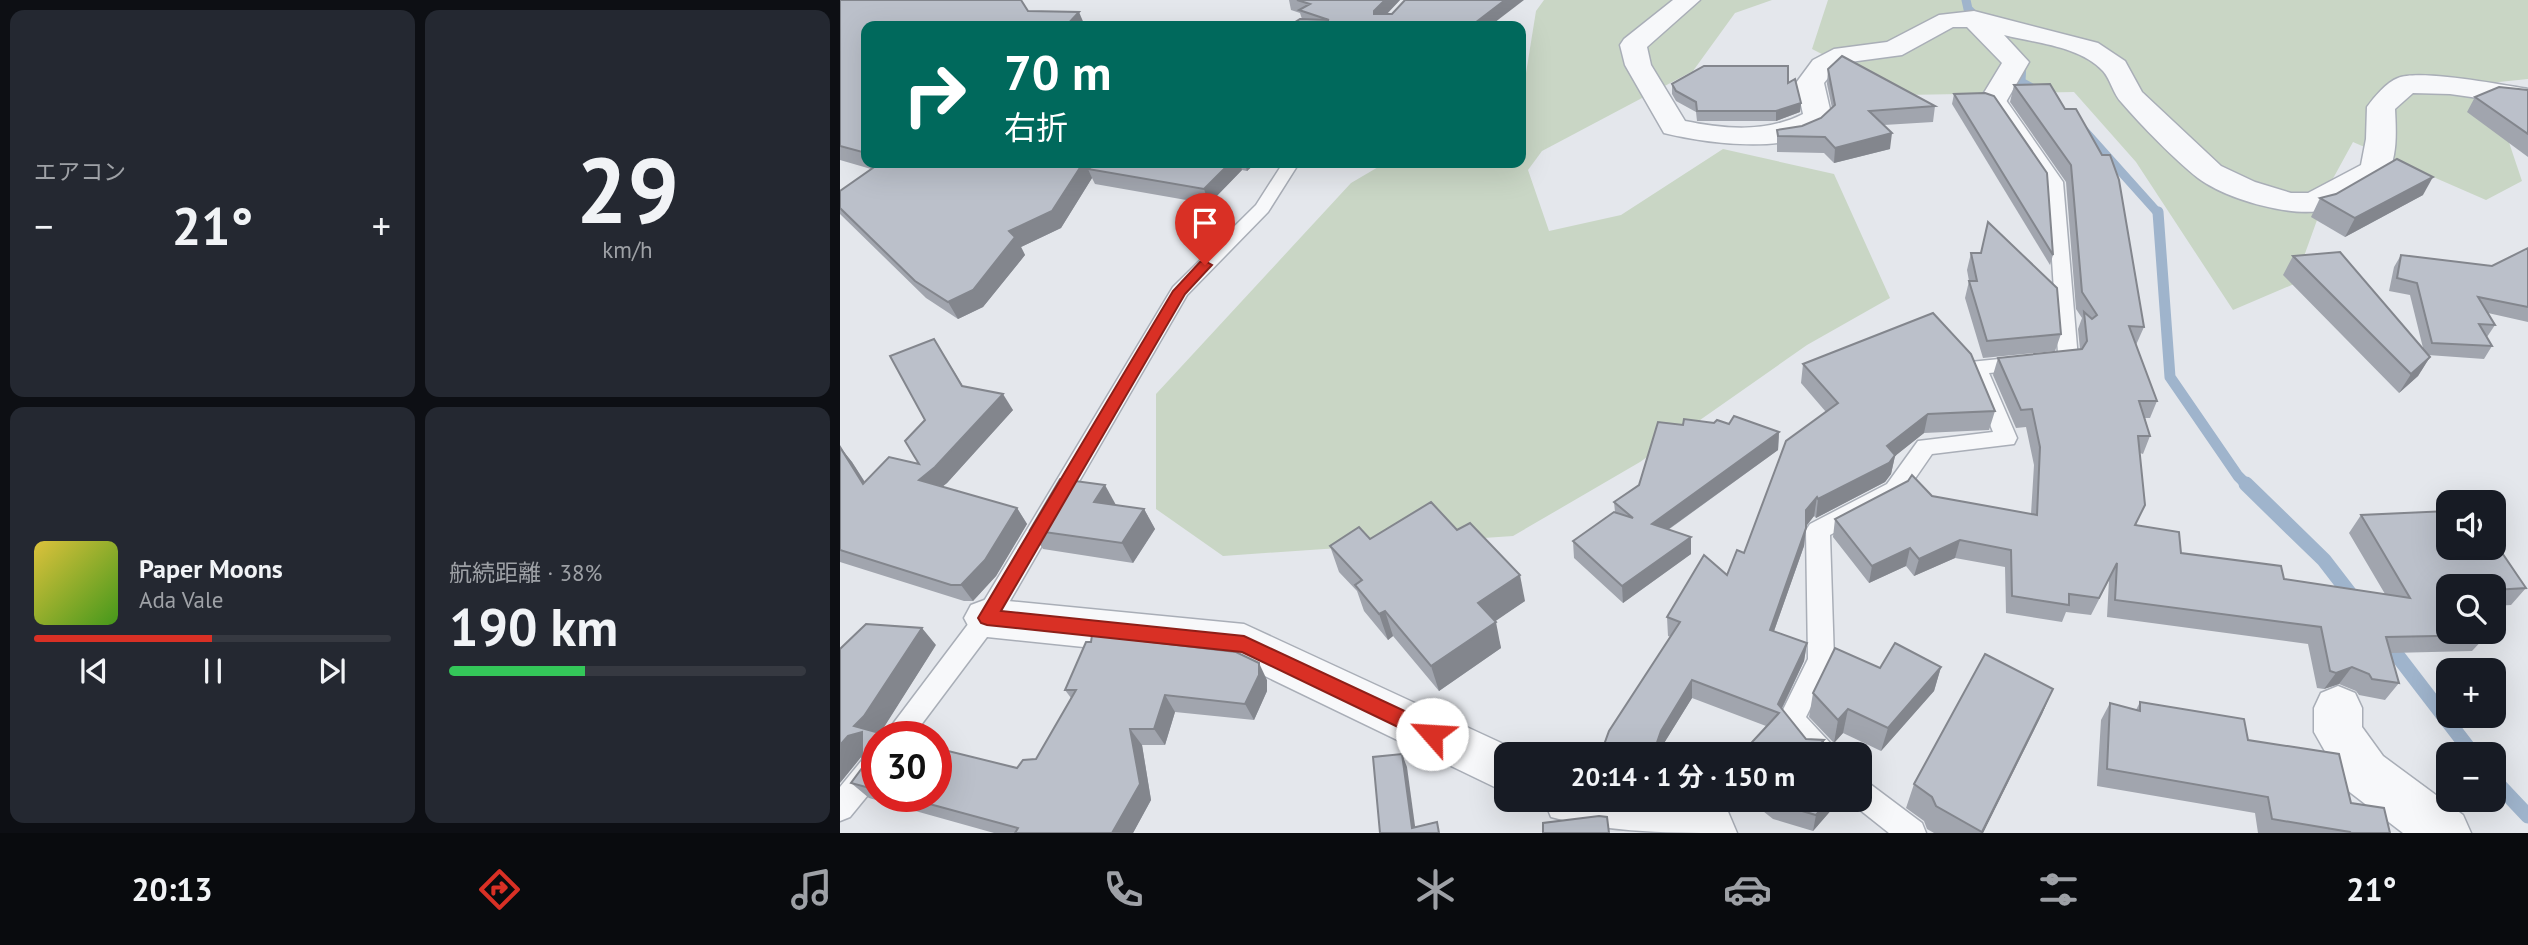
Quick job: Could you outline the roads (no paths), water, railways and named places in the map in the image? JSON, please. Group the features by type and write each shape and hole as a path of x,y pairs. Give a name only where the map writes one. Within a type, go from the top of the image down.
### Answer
{"street":[{"path":"1688,0 1633,45 1638,65 1674,127 1701,133 1760,138 1798,130 1818,118 1810,83 1823,66 1843,55 1893,50 1948,20 1974,19 2089,49 2115,67 2130,96 2210,172 2244,190 2290,202 2314,203 2375,170 2381,139 2381,107 2406,83 2528,97"},
{"path":"1974,19 2017,62 1996,96"},
{"path":"987,618 1244,644 1494,764"},
{"path":"2338,708 2338,732 2365,773 2445,833"},
{"path":"1636,812 1708,825 1712,833"}],"lane":[{"path":"1811,742 1791,719 1821,660 1818,530 1895,490 1926,447 2006,438 1977,367 2068,359 2056,182 1996,96"},
{"path":"909,721 987,618 1180,291 1262,208 1288,168"},
{"path":"840,808 861,782"},
{"path":"1872,802 1912,833"}],"waterway":[{"path":"1966,0 1968,9 1981,22"},
{"path":"2022,61 2021,82 2041,93"},
{"path":"2081,127 2158,213"},
{"path":"2158,212 2170,377 2246,484"},
{"path":"2246,484 2324,560 2354,599"},
{"path":"2387,642 2464,742"},
{"path":"2506,793 2528,816"}]}
